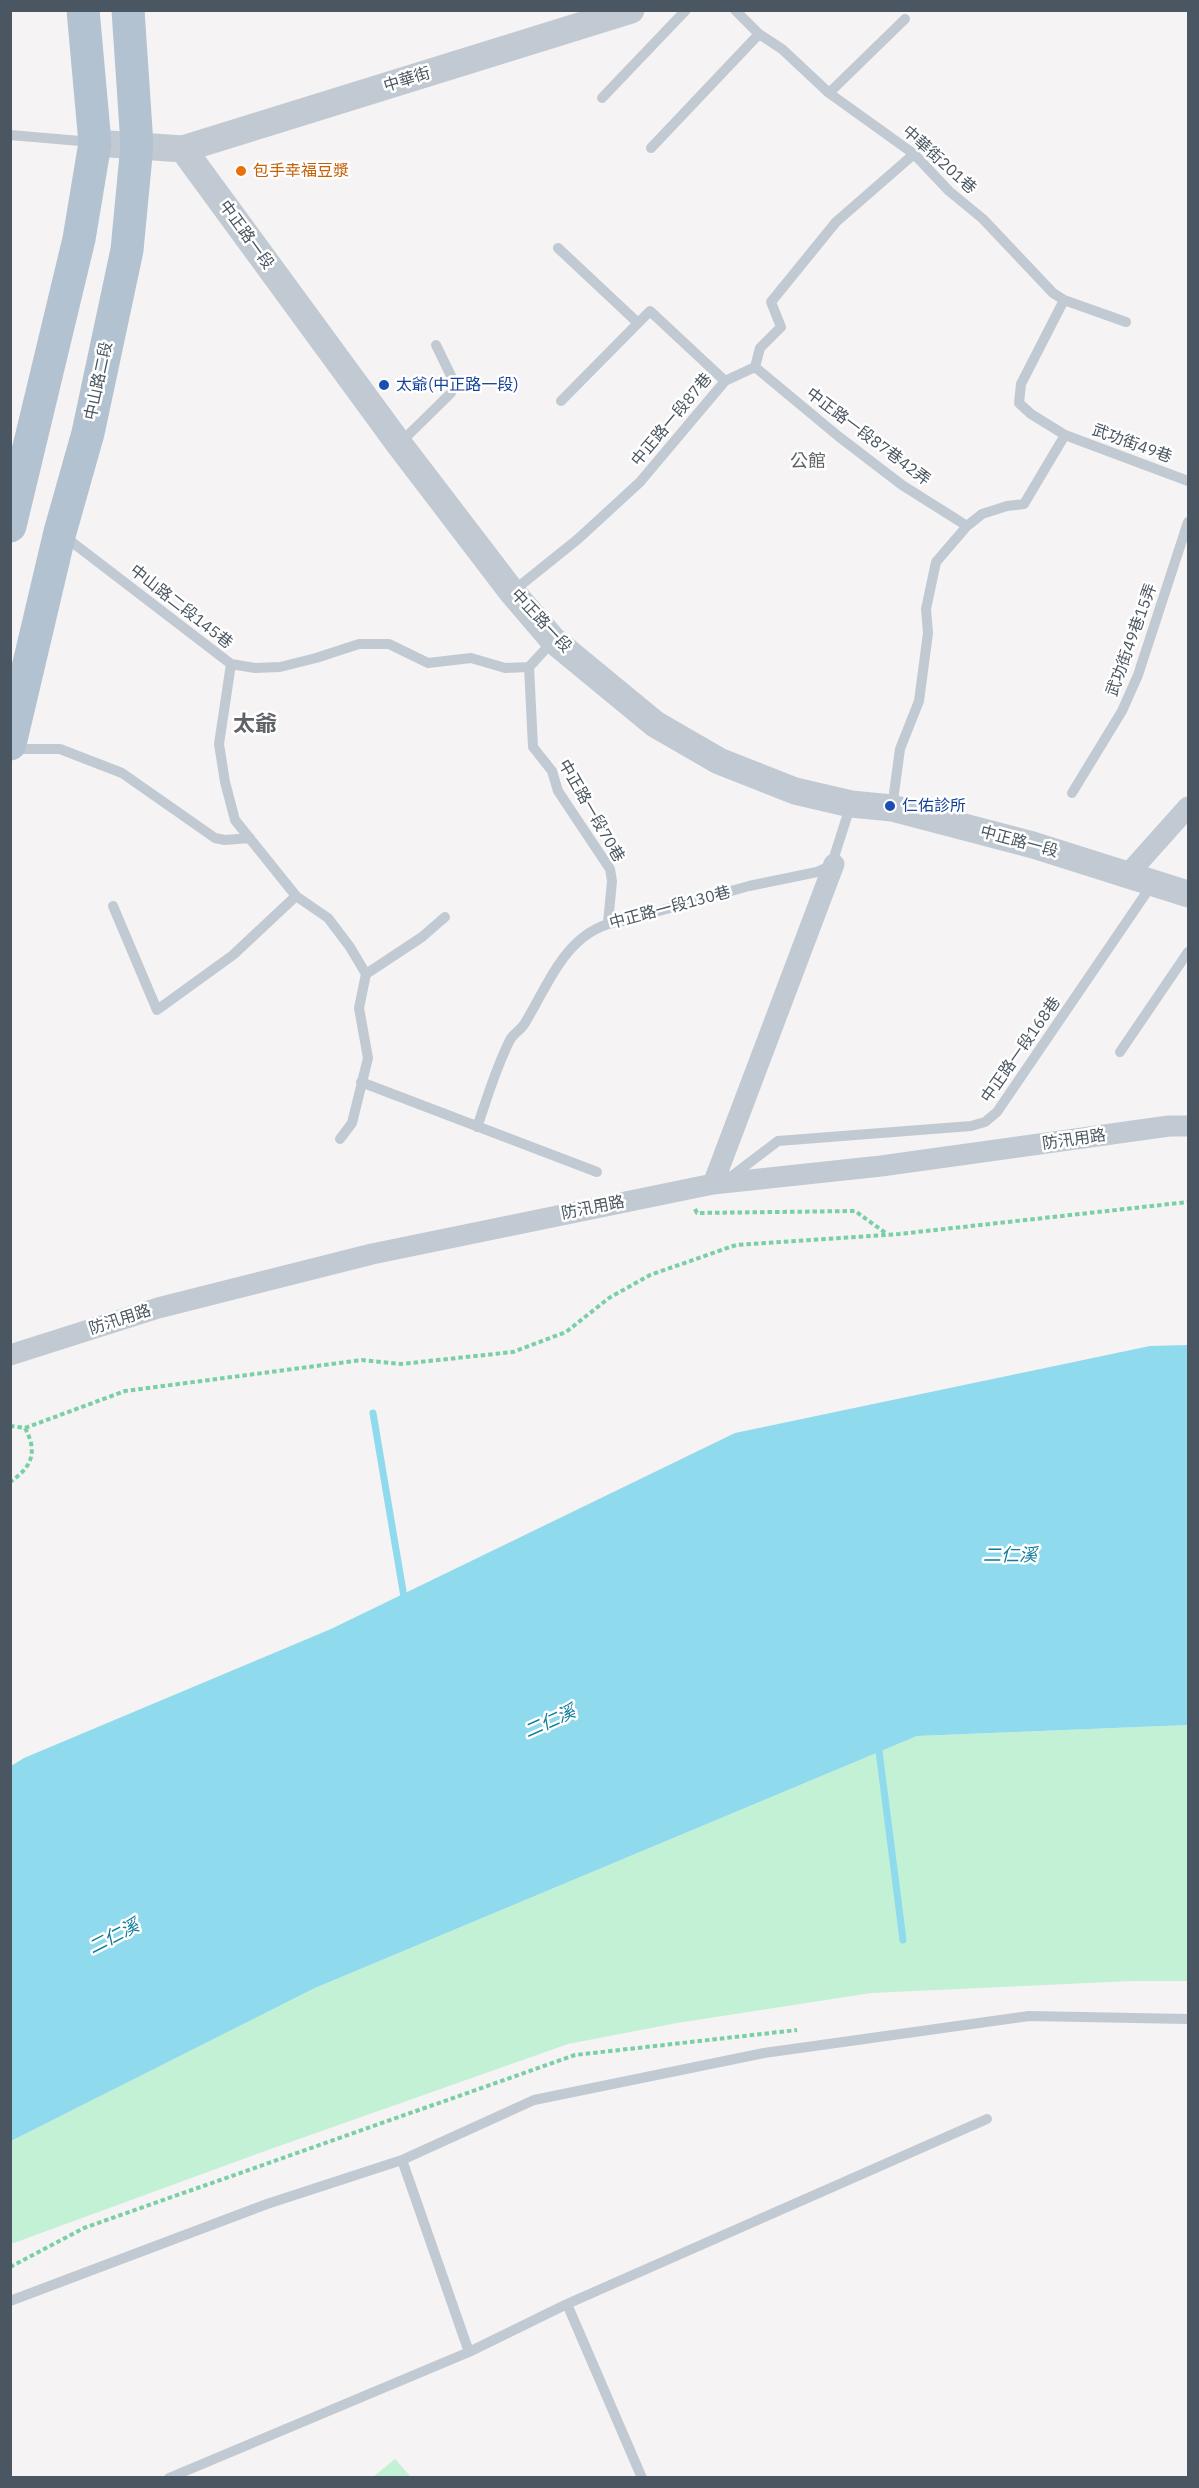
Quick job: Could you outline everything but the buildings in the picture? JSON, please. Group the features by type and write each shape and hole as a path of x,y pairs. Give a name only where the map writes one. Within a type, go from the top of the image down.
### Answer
{"main road":[{"path":"10,526 79,239 95,143 83,10"},
{"name":"中山路二段","path":"10,744 60,532 88,433 128,250 137,145 128,10"}],"street":[{"name":"中華街","path":"183,149 631,10"},
{"path":"95,143 183,149"},
{"name":"中正路一段","path":"183,149 399,444 512,592 554,640 655,724 719,761 795,791 851,804 892,808 1033,845 1129,873 1188,894"},
{"path":"1129,873 1188,807"},
{"path":"718,1183 834,864"},
{"name":"防汛用路","path":"10,1355 158,1308 372,1254 718,1183 881,1166 1169,1126 1188,1126"}],"lane":[{"path":"602,98 686,10"},
{"name":"中華街201巷","path":"735,10 759,34 782,49 829,93 914,154 949,191 983,219 1048,288 1064,300 1126,322"},
{"path":"829,93 905,19"},
{"path":"651,148 759,34"},
{"path":"10,135 95,143"},
{"path":"755,367 760,348 781,327 771,302 836,222 914,154"},
{"path":"558,248 638,323"},
{"name":"武功街49巷","path":"1064,300 1021,384 1019,403 1031,414 1065,435 1188,481"},
{"path":"561,401 650,311 725,381"},
{"path":"399,444 451,393 454,382 436,345"},
{"name":"中正路一段87巷","path":"512,592 578,539 640,482 725,381 755,367"},
{"name":"中正路一段87巷42弄","path":"755,367 856,450 902,484 967,526"},
{"path":"892,808 900,749 919,701 928,633 926,609 936,562 967,526 982,514 1007,506 1024,504 1065,435"},
{"name":"武功街49巷15弄","path":"1072,793 1122,711 1138,675 1188,522"},
{"name":"中山路二段145巷","path":"60,532 231,664 219,744 225,782 235,820 296,896 328,918 350,946 366,974"},
{"path":"231,664 255,668 280,667 359,644 389,644 428,663 471,658 505,668 529,667 554,640"},
{"name":"中正路一段70巷","path":"529,667 533,747 552,771 563,798 610,869 612,881 608,923"},
{"path":"10,749 60,749 129,776 215,838 225,840 250,838"},
{"path":"834,864 851,804"},
{"name":"中正路一段130巷","path":"477,1128 511,1038 524,1025 556,966 584,936 608,923 623,921 749,886 817,872 834,864"},
{"name":"中正路一段168巷","path":"718,1183 778,1141 971,1126 984,1122 997,1112 1154,883"},
{"path":"113,906 157,1010 233,955 296,896"},
{"path":"340,1139 352,1123 368,1058 359,1008 366,974 422,937 445,917"},
{"path":"1120,1052 1188,952"},
{"path":"361,1082 597,1172"},
{"path":"10,2301 267,2204 402,2160 534,2100 765,2054 1029,2016 1188,2019"},
{"path":"169,2478 470,2352 567,2304 987,2119"},
{"path":"402,2160 470,2352"},
{"path":"567,2304 642,2478"}],"path":[{"path":"687,1190 697,1214 855,1211 888,1235"},
{"path":"10,1426 25,1428 135,1389 363,1360 401,1364 513,1352 566,1332 609,1298 650,1275 736,1245 888,1235 1188,1202"},
{"path":"10,1482 26,1472 31,1458 32,1440 25,1428"}],"green space":[{"path":"1188,1725 1188,1981 1132,1981 871,1993 677,2023 568,2044 11,2244 11,2141 315,1988 917,1736"},
{"path":"395,2459 411,2477 373,2477"}],"water":[{"name":"二仁溪","path":"1188,1345 1188,1725 917,1736 315,1988 11,2141 11,1766 24,1758 331,1629 735,1433 1150,1346"}],"waterway":[{"path":"373,1413 405,1603"},
{"path":"878,1743 903,1940"}],"place":[{"name":"包手幸福豆漿","path":"241,171"},
{"name":"太爺(中正路一段)","path":"384,385"},
{"name":"仁佑診所","path":"890,806"}],"district":[{"name":"公館","path":"808,462"},
{"name":"太爺","path":"255,725"}]}
